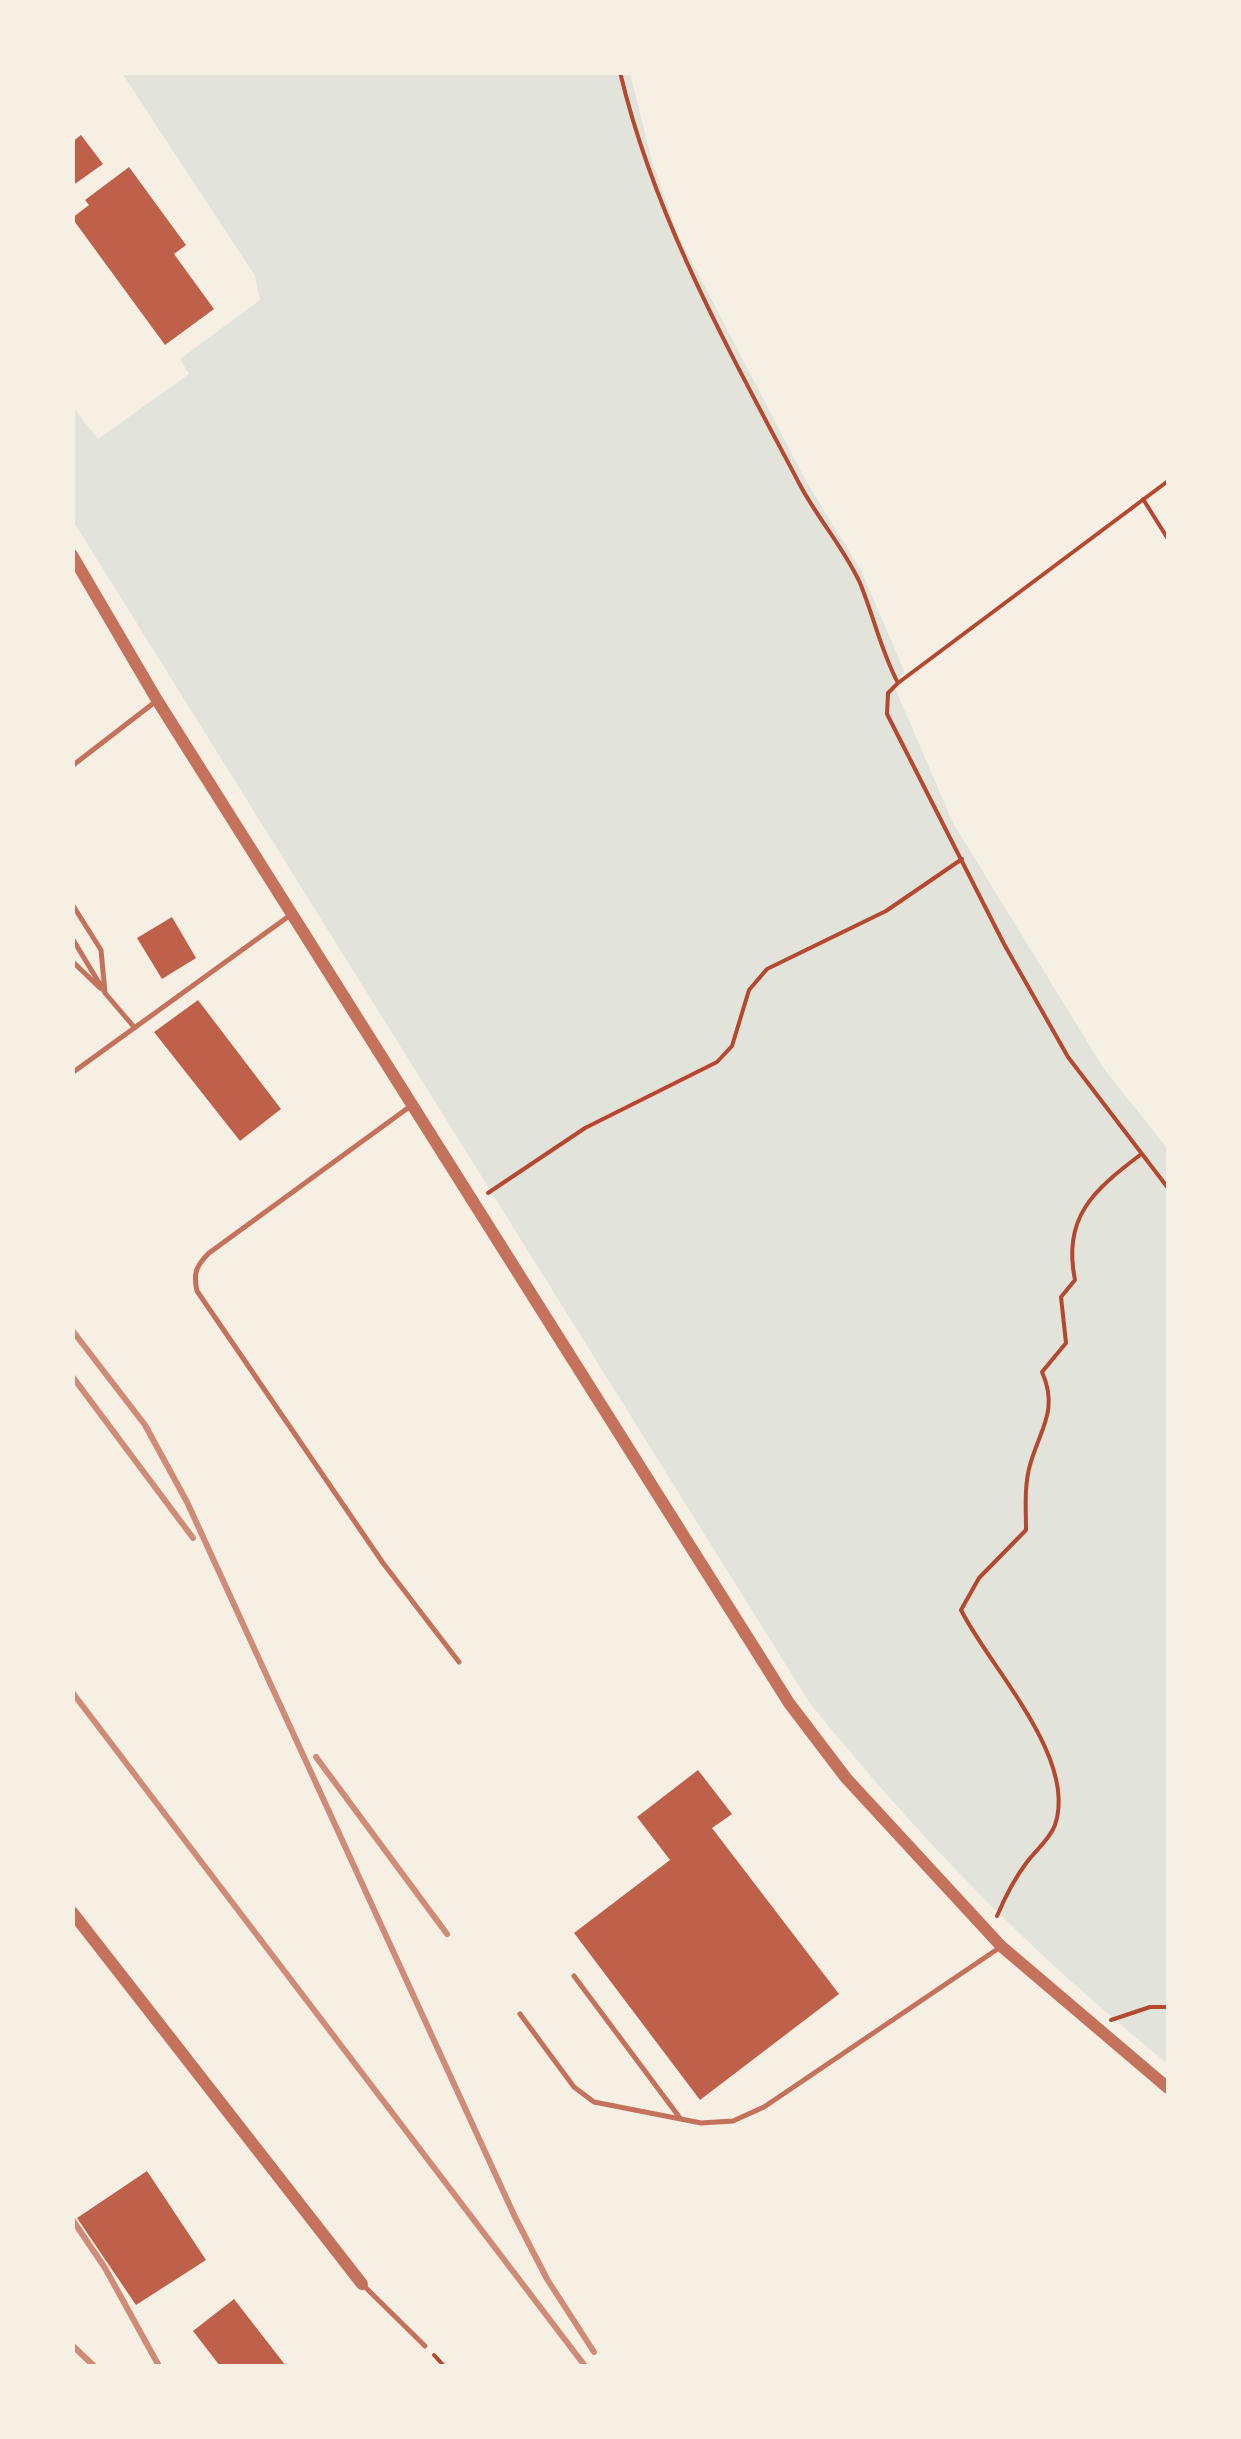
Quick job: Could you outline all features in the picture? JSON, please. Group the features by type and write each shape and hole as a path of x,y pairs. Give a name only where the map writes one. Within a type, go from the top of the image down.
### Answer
{"street":[{"path":"72,556 157,700 789,1703 846,1778 989,1934 1168,2088"},
{"path":"72,1912 362,2284"}],"lane":[{"path":"72,766 157,700"},
{"path":"72,904 100,950 105,994"},
{"path":"72,1072 294,912"},
{"path":"72,938 105,994"},
{"path":"72,961 135,1028"},
{"path":"414,1103 209,1253 195,1269 194,1278 196,1291 358,1527 458,1662"},
{"path":"520,2014 582,2096 618,2110 682,2120 733,2121 764,2108 1001,1946"},
{"path":"574,1976 682,2120"},
{"path":"362,2284 425,2346"}],"path":[{"path":"620,72 651,181 680,252 803,490 860,584 882,653 898,683"},
{"path":"1168,481 888,693 888,714 1068,1057 1168,1188"},
{"path":"1143,499 1168,539"},
{"path":"476,1202 585,1128 717,1062 732,1046 750,990 767,969 886,910 962,859"},
{"path":"989,1934 1006,1894 1053,1830 1060,1806 1058,1778 1016,1698 961,1610 979,1578 1026,1530 1030,1462 1051,1412 1050,1390 1042,1372 1066,1343 1062,1297 1075,1280 1072,1245 1082,1210 1092,1194 1140,1155"},
{"path":"1096,2029 1120,2015 1168,2007"},
{"path":"425,2346 444,2366"}],"shaded area":[{"path":"122,73 630,73 652,161 678,235 806,481 862,572 905,673 892,681 953,823 1104,1069 1168,1149 1168,2064 1070,1980 978,1893 892,1801 809,1702 73,521 73,407 98,439 189,374 180,359 260,300 255,276"}],"building":[{"path":"81,135 103,164 72,186 72,142"},
{"path":"129,167 186,245 174,254 214,309 165,345 72,218 89,205 85,200"},
{"path":"172,917 196,958 162,979 137,938"},
{"path":"198,1000 281,1109 240,1141 154,1032"},
{"path":"698,1770 732,1814 712,1828 839,1994 700,2100 574,1933 670,1860 637,1817"},
{"path":"147,2171 206,2260 136,2305 77,2218"},
{"path":"234,2299 286,2366 220,2366 193,2331"}],"railway":[{"path":"72,1330 145,1425 187,1502 515,2217 547,2279 594,2352"},
{"path":"72,1376 193,1538"},
{"path":"72,1692 585,2366"},
{"path":"316,1757 447,1934"},
{"path":"72,2219 105,2268 159,2366"},
{"path":"72,2345 94,2366"}]}
